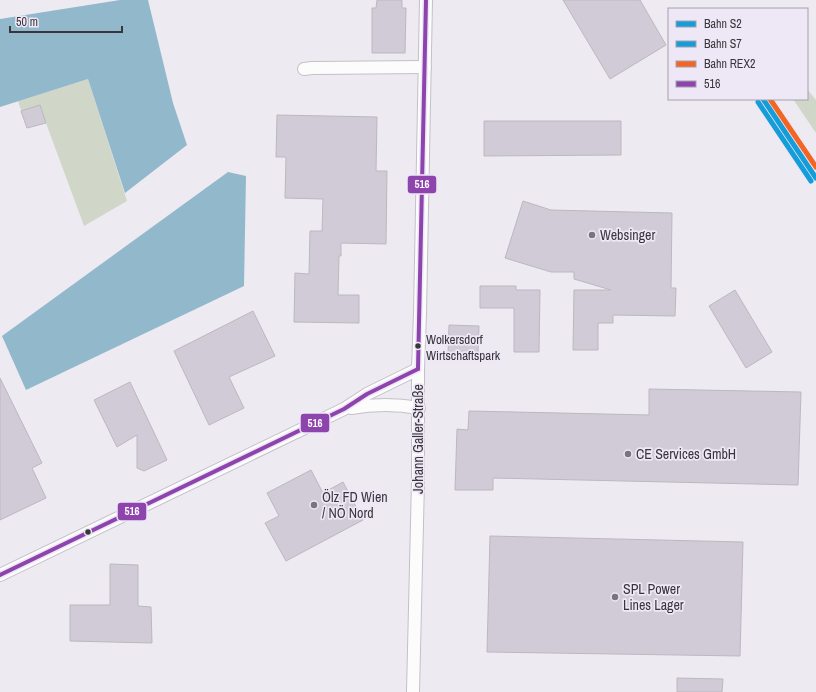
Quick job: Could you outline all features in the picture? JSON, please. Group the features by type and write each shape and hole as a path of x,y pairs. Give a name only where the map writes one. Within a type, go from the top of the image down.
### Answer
{"street":[{"name":"Johann Galler-Straße","path":"413,692 426,0"},
{"path":"304,69 425,67"},
{"path":"0,575 344,409 366,394 418,369"},
{"path":"344,409 366,405 399,405 419,408"}],"green space":[{"path":"88,79 127,201 84,226 46,123 27,128 18,101"},
{"path":"808,90 816,100 816,133 794,100 808,100"}],"water":[{"path":"120,0 148,0 173,103 187,145 125,193 88,79 0,107 0,19"},
{"path":"228,172 246,176 244,286 26,390 2,336"}],"building":[{"path":"377,0 402,0 402,8 406,8 405,53 372,53 372,8 376,8"},
{"path":"563,0 640,0 666,45 610,79"},
{"path":"40,105 46,123 27,128 21,111"},
{"path":"277,115 377,117 376,171 387,171 386,244 341,243 341,256 339,256 338,295 359,295 359,323 294,322 295,273 309,274 310,231 322,231 323,199 285,198 286,157 276,157"},
{"path":"484,121 621,121 621,155 484,156"},
{"name":"Websinger","path":"523,201 551,210 672,213 671,288 676,288 675,316 613,315 613,323 598,323 598,350 573,350 574,290 611,290 574,279 574,272 551,272 505,258"},
{"path":"480,286 516,286 516,290 540,290 539,352 514,352 514,308 480,308"},
{"path":"735,290 772,352 746,368 709,306"},
{"path":"253,311 275,356 229,377 244,408 209,425 174,351"},
{"path":"449,325 479,326 478,355 448,354"},
{"path":"0,378 42,463 32,468 46,498 0,520"},
{"path":"130,382 167,460 144,471 137,468 137,435 117,447 94,400"},
{"name":"CE Services GmbH","path":"649,389 801,392 798,485 493,478 493,490 455,490 457,429 468,430 469,411 649,415"},
{"name":"Ölz FD Wien / NÖ Nord","path":"311,470 323,493 343,482 363,520 286,561 265,523 279,516 267,493"},
{"name":"SPL Power Lines Lager","path":"490,536 743,542 740,656 487,652"},
{"path":"110,564 138,565 138,606 151,607 152,643 70,641 70,605 110,605"},
{"path":"677,678 723,679 722,692 677,692"}],"rail line":[{"name":"S2","path":"764,100 816,178"},
{"name":"REX2","path":"771,100 816,167"},
{"name":"S7","path":"758,102 811,181"}],"transit line":[{"name":"516","path":"418,369 426,0"},
{"name":"516","path":"0,575 344,409 367,394 418,369"}],"place":[{"name":"Websinger","path":"592,235"},
{"name":"Wolkersdorf Wirtschaftspark","path":"418,346"},
{"name":"CE Services GmbH","path":"628,454"},
{"name":"Ölz FD Wien / NÖ Nord","path":"314,505"},
{"name":"SPL Power Lines Lager","path":"615,597"}]}
